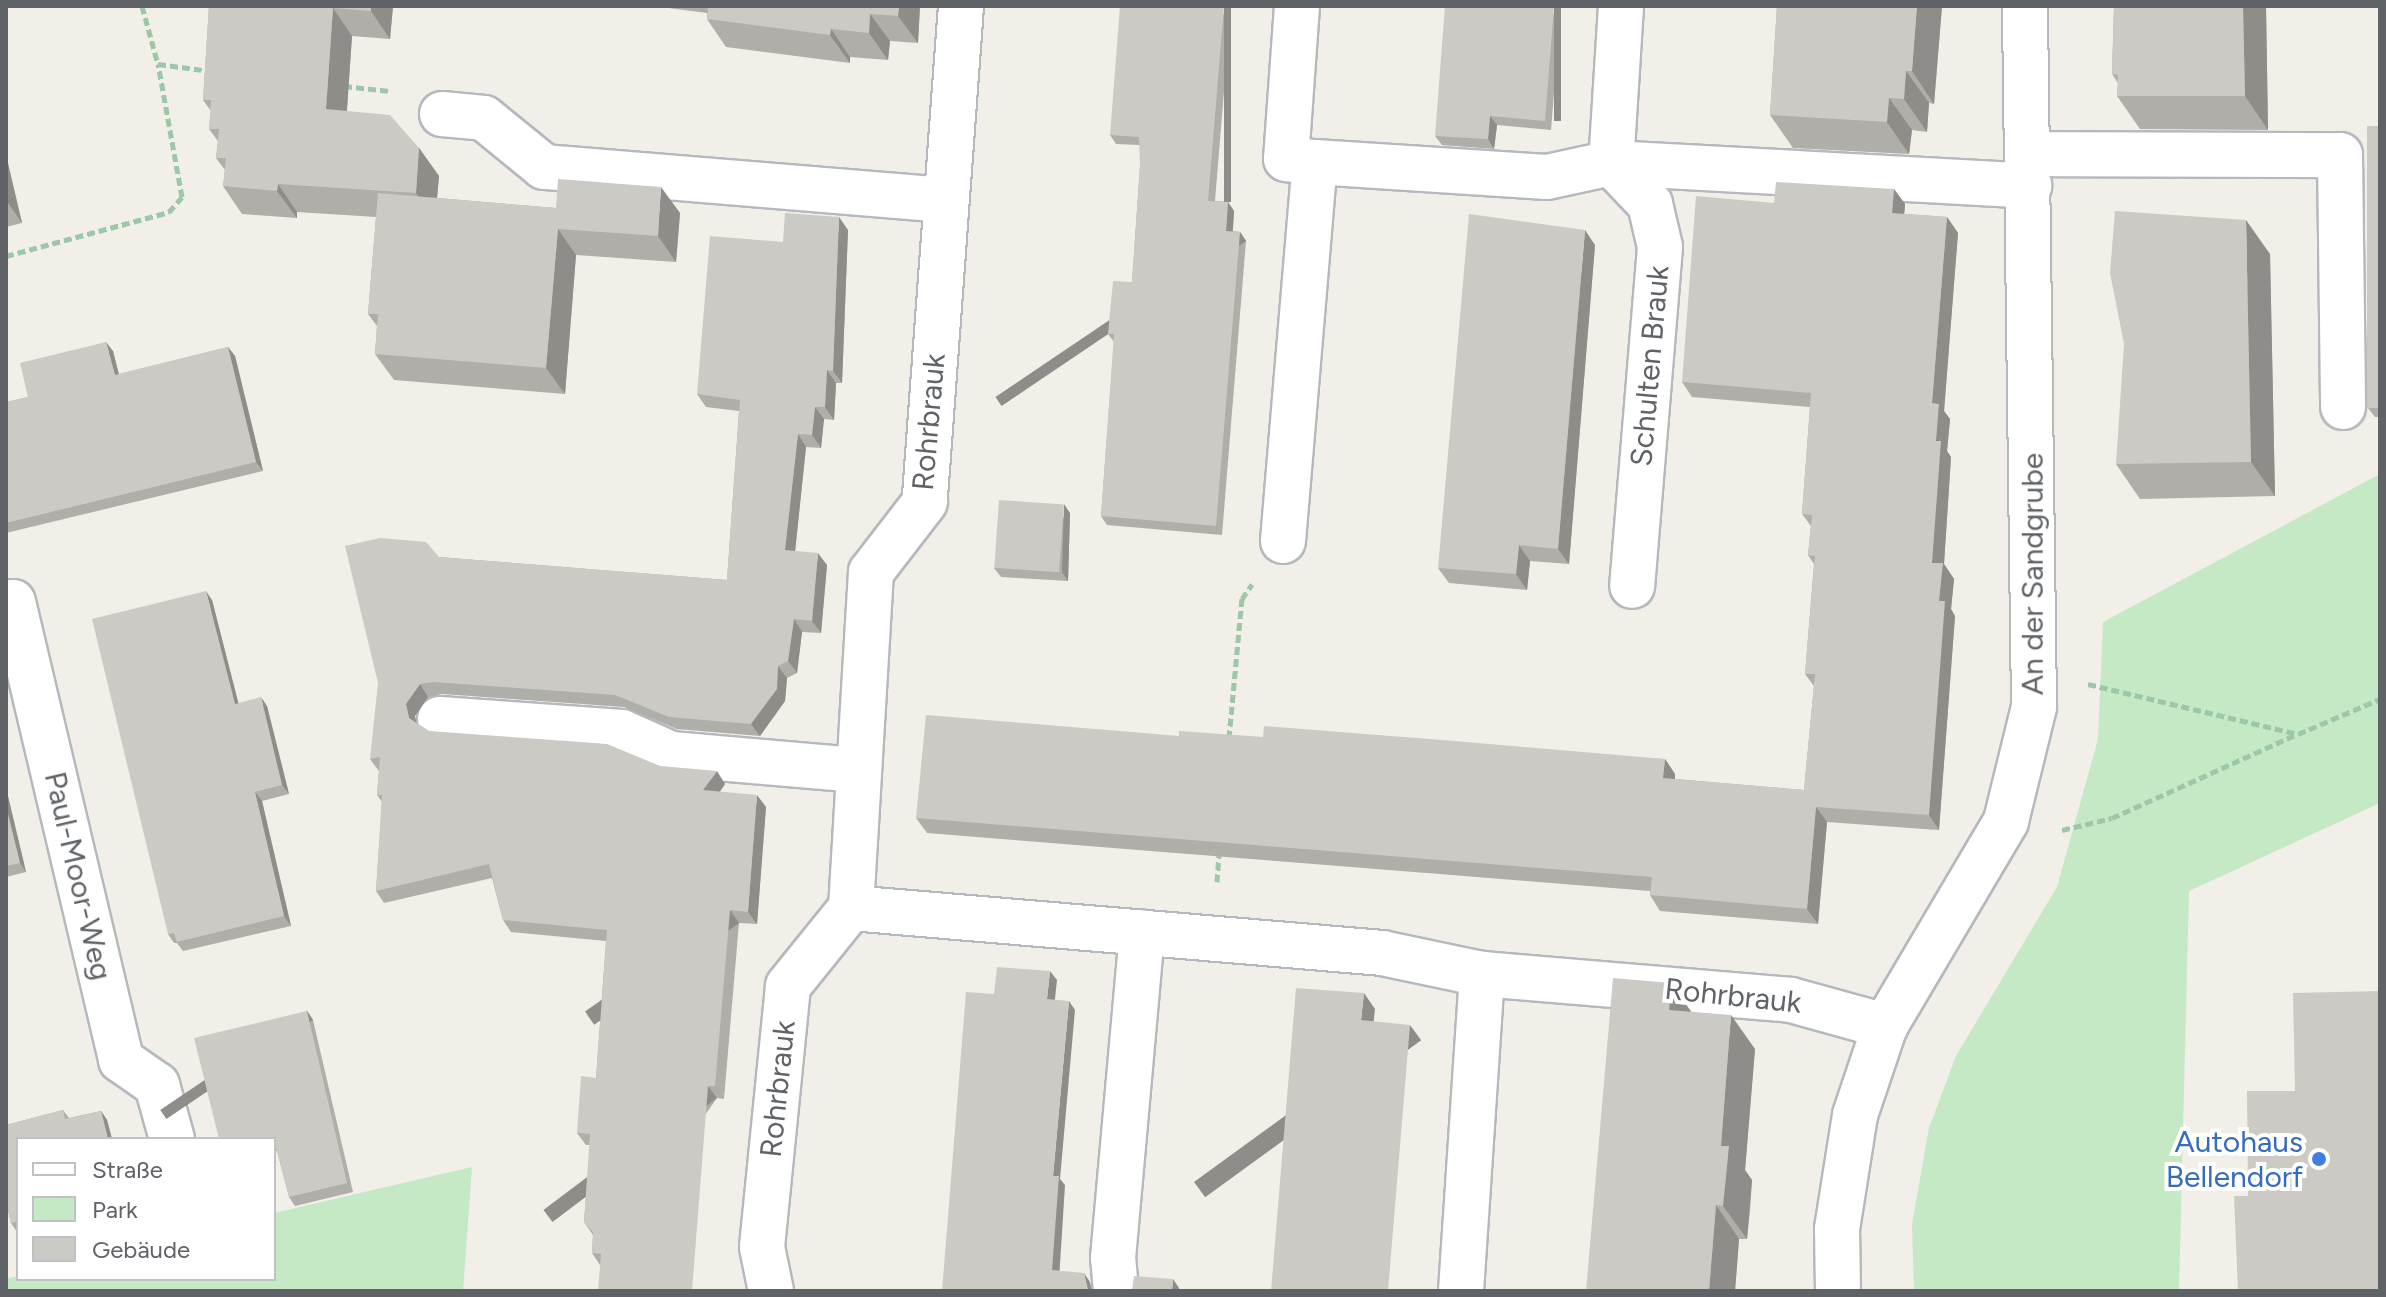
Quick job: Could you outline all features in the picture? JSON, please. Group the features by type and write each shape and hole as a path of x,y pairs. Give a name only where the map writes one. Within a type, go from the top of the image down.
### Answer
{"street":[{"name":"Rohrbrauk","path":"771,1291 762,1247 788,986 851,908 871,572 925,502 961,6"},
{"path":"1297,6 1286,159 1547,177 1611,163 2029,170 2340,155 2343,407"},
{"path":"1611,163 1621,6"},
{"name":"An der Sandgrube","path":"1838,1291 1837,1229 1855,1115 1885,1026 2006,821 2027,742 2037,672 2025,6"},
{"path":"442,114 484,118 544,167 945,200"},
{"path":"1283,541 1315,162"},
{"name":"Schulten Brauk","path":"1611,163 1650,204 1660,247 1632,586"},
{"name":"Paul-Moor-Weg","path":"6,604 13,602 121,1060 157,1085 171,1137"},
{"path":"440,719 622,732 671,754 858,770"},
{"name":"Rohrbrauk","path":"851,908 1382,953 1482,974 1791,1000 1885,1026"},
{"path":"1116,1291 1113,1258 1142,932"},
{"path":"1461,1291 1482,974"}],"path":[{"path":"6,256 169,212 182,197 158,64 142,6"},
{"path":"158,64 221,72"},
{"path":"328,84 390,91 442,114"},
{"path":"1228,753 1242,599 1283,541"},
{"path":"2037,672 2298,734"},
{"path":"2006,821 2064,830 2112,818 2380,699"},
{"path":"1211,938 1220,846"}],"green space":[{"path":"2380,474 2380,803 2189,891 2179,1291 1914,1291 1912,1224 1929,1128 1956,1056 2057,887 2098,739 2103,622"},
{"path":"472,1167 463,1291 6,1291 6,1279 16,1276 16,1281 276,1281 276,1213"}],"building":[{"path":"209,6 371,6 371,11 333,8 326,109 390,115 419,148 416,193 278,184 277,191 223,186 226,158 216,158 219,129 209,129 211,100 203,100"},
{"path":"708,6 899,6 898,16 870,14 869,33 831,29 830,35 707,19"},
{"path":"1120,6 1224,6 1208,201 1228,202 1226,231 1240,232 1216,526 1101,516 1114,334 1108,334 1113,281 1132,282 1140,166 1139,137 1110,135"},
{"path":"1445,6 1554,6 1545,121 1490,116 1488,139 1435,136"},
{"path":"1777,6 1917,6 1912,71 1906,71 1904,99 1889,98 1887,122 1770,115"},
{"path":"2114,6 2243,6 2245,96 2117,96 2118,75 2112,74"},
{"path":"2367,126 2380,126 2380,408 2367,408"},
{"path":"558,179 661,187 658,236 558,229 546,368 375,354 378,314 368,314 378,193 556,208"},
{"path":"1776,182 1894,189 1892,213 1947,217 1932,403 1939,404 1936,441 1941,441 1932,563 1943,563 1939,601 1945,601 1929,815 1816,807 1807,909 1650,895 1652,877 916,818 926,715 1179,736 1179,731 1263,737 1264,726 1665,759 1663,778 1804,790 1815,674 1805,674 1815,556 1808,555 1812,515 1802,514 1811,393 1682,382 1696,196 1774,203"},
{"path":"2115,211 2246,220 2251,462 2116,464 2124,344 2110,273"},
{"path":"785,213 839,217 833,371 827,370 825,407 815,407 812,435 798,434 785,550 818,553 812,621 794,619 788,661 778,666 777,689 751,724 669,717 615,695 433,682 420,684 406,704 409,718 429,731 607,744 660,766 717,771 703,790 757,795 748,912 730,910 715,1086 708,1086 692,1291 598,1291 601,1254 592,1253 593,1232 584,1222 590,1134 577,1133 581,1076 596,1078 607,930 503,920 489,864 376,891 382,795 377,795 380,757 370,759 378,683 345,546 380,538 426,542 439,557 727,580 740,400 697,394 710,236 783,242"},
{"path":"1469,214 1585,230 1558,549 1519,545 1516,574 1438,568"},
{"path":"106,342 115,375 228,347 256,462 6,523 6,402 28,397 20,363"},
{"path":"999,500 1064,505 1059,572 994,568"},
{"path":"206,591 235,704 261,697 282,785 255,792 284,916 177,942 174,933 168,934 92,619"},
{"path":"6,806 20,863 6,866"},
{"path":"997,967 1050,971 1047,999 1069,1001 1053,1176 1059,1176 1052,1270 1084,1273 1088,1291 942,1291 966,992 994,994"},
{"path":"1613,978 1671,983 1669,1010 1731,1015 1721,1146 1729,1146 1723,1206 1716,1205 1709,1291 1586,1291"},
{"path":"1296,988 1364,993 1361,1020 1410,1025 1388,1291 1271,1291"},
{"name":"Autohaus Bellendorf","path":"2380,991 2380,1291 2238,1291 2234,1196 2248,1196 2247,1091 2295,1091 2293,993"},
{"path":"307,1011 347,1183 289,1197 276,1137 219,1137 194,1038"},
{"path":"63,1110 65,1119 101,1111 108,1137 16,1137 16,1222 11,1223 6,1203 6,1125"},
{"path":"1134,1276 1173,1279 1172,1291 1132,1291"}],"place":[{"name":"Autohaus Bellendorf","path":"2319,1159"}]}
